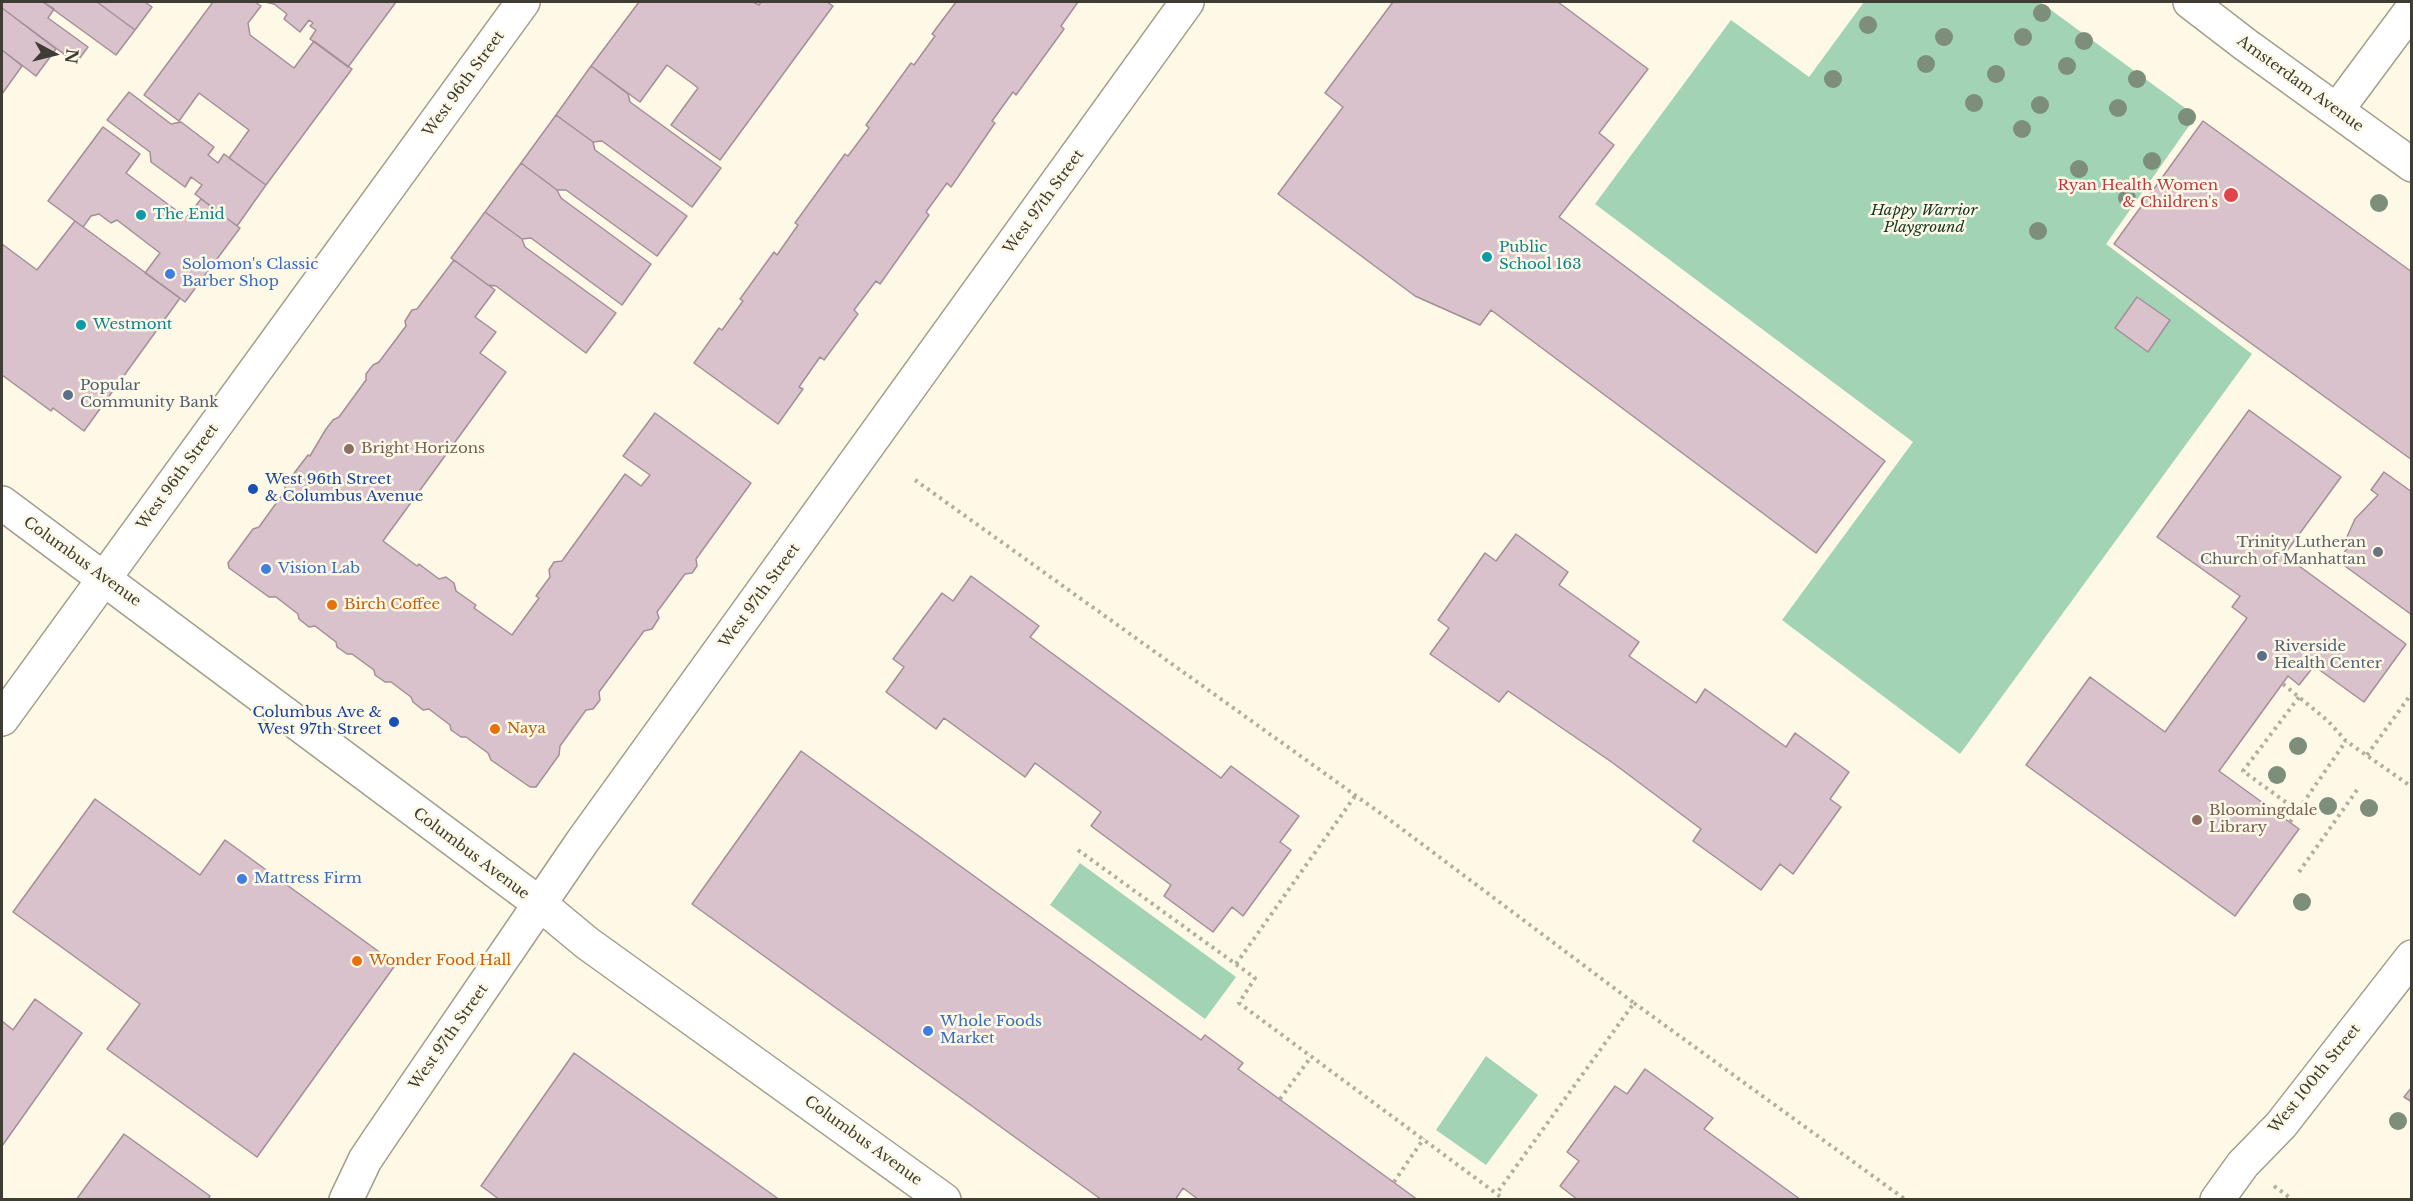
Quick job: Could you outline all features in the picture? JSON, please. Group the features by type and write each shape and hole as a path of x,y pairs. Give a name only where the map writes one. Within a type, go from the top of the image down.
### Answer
{"main road":[{"name":"West 96th Street","path":"2,719 523,2"},
{"name":"West 97th Street","path":"346,1200 369,1153 582,842 1187,2"},
{"name":"Amsterdam Avenue","path":"2190,2 2412,165"},
{"path":"2337,110 2412,9"},
{"name":"Columbus Avenue","path":"2,503 540,904 587,943 944,1200"},
{"name":"West 100th Street","path":"2217,1200 2243,1164 2281,1125 2412,957"}],"path":[{"path":"915,480 1355,796 1634,1003 1906,1200"},
{"path":"2283,684 2328,721 2346,741 2412,787"},
{"path":"2367,755 2412,693"},
{"path":"2298,811 2243,771 2299,697"},
{"path":"2290,822 2346,741"},
{"path":"2299,872 2357,790"},
{"path":"1236,964 1355,796"},
{"path":"1078,850 1255,978 1239,1003 1505,1200"},
{"path":"1497,1193 1634,1003"},
{"path":"1280,1099 1311,1057"},
{"path":"1394,1182 1424,1138"}],"green space":[{"name":"Happy Warrior Playground","path":"1864,2 2040,2 2196,116 2106,244 2252,354 1960,754 1782,620 1913,442 1595,204 1731,20 1809,77"},
{"path":"1080,863 1236,977 1205,1019 1050,905"},
{"path":"1486,1056 1538,1095 1486,1165 1436,1130"}],"building":[{"path":"2,2 43,2 54,9 48,18 88,47 76,63 2,8"},
{"path":"43,2 97,2 135,30 116,55"},
{"path":"97,2 145,2 152,7 135,30"},
{"path":"213,2 255,2 261,6 248,23 250,35 294,68 314,41 352,69 266,185 229,158 249,130 199,93 179,121 144,95"},
{"path":"265,2 396,2 348,67 310,39 316,30 310,26 313,23 309,20 300,32 284,19 287,14 274,4"},
{"path":"639,2 753,2 759,5 761,2 827,2 833,6 720,160 671,125 698,88 667,65 640,102 591,66"},
{"path":"956,2 1078,2 1061,26 1064,29 1016,95 1013,92 992,121 995,123 951,187 947,183 926,212 929,215 880,284 876,281 854,310 858,314 824,360 820,357 799,387 803,389 778,424 694,363 719,328 722,330 743,301 740,299 774,252 777,255 798,225 795,223 845,154 848,156 869,128 866,125 911,63 914,65 935,36 932,34"},
{"name":"Public School 163","path":"1393,2 1558,2 1648,69 1599,133 1614,145 1559,217 1885,461 1816,553 1491,310 1480,325 1415,296 1278,194 1343,107 1325,93"},
{"path":"2,8 56,49 36,76 2,50"},
{"path":"2,50 22,66 2,94"},
{"path":"591,66 628,94 630,102 721,168 692,207 602,141 593,142 556,115"},
{"path":"129,92 171,124 181,122 214,147 208,155 218,163 224,154 266,185 237,226 195,194 202,185 191,177 185,187 151,162 150,152 107,120"},
{"path":"556,115 593,142 595,150 687,216 657,256 566,190 557,190 521,163"},
{"path":"2203,121 2412,272 2412,460 2114,244"},
{"name":"The Enid","path":"103,127 140,154 126,173 186,218 201,199 240,228 185,302 145,273 160,253 117,220 111,223 99,214 91,216 83,227 48,201"},
{"path":"521,163 557,190 561,198 651,264 622,305 531,238 522,239 485,212"},
{"path":"485,212 522,239 525,247 616,313 586,353 496,286 488,285 451,258"},
{"name":"Westmont","path":"75,221 180,298 84,431 53,408 51,411 2,375 2,244 37,270"},
{"path":"454,260 495,290 475,317 496,332 480,353 506,372 383,541 439,579 446,577 454,583 456,591 476,605 474,608 512,635 539,598 536,596 550,577 549,570 554,562 562,561 625,474 641,486 650,475 623,456 655,413 751,483 696,559 697,566 692,573 685,574 657,612 659,618 652,629 644,631 599,692 600,700 593,709 586,710 560,746 559,755 536,787 530,787 491,760 488,753 466,737 461,737 451,730 450,725 429,709 423,710 413,702 411,697 391,682 385,682 375,675 374,670 352,654 347,654 337,647 336,642 315,626 309,627 299,619 298,614 276,597 269,597 229,568 228,563 253,529 259,527 285,491 285,485 308,455 310,456 326,429 333,420 339,417 366,380 366,374 373,365 379,362 406,326 405,321 412,310 417,309"},
{"path":"2137,297 2170,320 2148,352 2115,328"},
{"path":"2249,410 2341,477 2284,555 2406,644 2364,702 2314,666 2299,685 2288,676 2219,771 2299,829 2235,916 2026,765 2090,677 2165,732 2247,618 2232,607 2240,596 2157,537"},
{"name":"Trinity Lutheran Church of Manhattan","path":"2384,472 2412,492 2412,615 2338,561 2351,543 2346,539 2355,519 2378,495 2371,490"},
{"path":"1516,534 1568,572 1559,585 1639,642 1629,656 1696,703 1705,689 1786,747 1795,733 1849,772 1830,799 1841,807 1793,874 1780,864 1761,890 1693,841 1701,829 1613,763 1508,691 1499,702 1430,654 1449,628 1438,620 1485,553 1496,561"},
{"path":"971,576 1039,626 1030,637 1221,778 1231,766 1299,816 1280,842 1291,850 1243,916 1232,907 1213,932 1164,896 1171,885 1091,826 1101,812 1035,763 1025,777 944,718 936,729 886,692 904,667 893,659 942,593 953,601"},
{"path":"801,751 1201,1040 1205,1035 1243,1063 1238,1069 1418,1200 1199,1200 1183,1188 1175,1200 1102,1200 692,904"},
{"path":"95,799 200,875 225,840 396,964 257,1157 107,1049 140,1004 13,912"},
{"path":"35,999 82,1033 2,1146 2,1021 13,1030"},
{"path":"574,1053 780,1200 500,1200 481,1186"},
{"path":"1645,1069 1713,1118 1704,1129 1801,1200 1578,1200 1560,1186 1579,1161 1567,1152 1615,1086 1627,1094"},
{"path":"2412,1087 2412,1102 2404,1097"},
{"path":"124,1134 210,1196 208,1200 76,1200"}],"place":[{"name":"Ryan Health Women & Children's","path":"2231,195"},
{"name":"The Enid","path":"141,215"},
{"name":"Public School 163","path":"1487,257"},
{"name":"Solomon's Classic Barber Shop","path":"170,274"},
{"name":"Westmont","path":"81,325"},
{"name":"Popular Community Bank","path":"68,395"},
{"name":"Bright Horizons","path":"349,449"},
{"name":"West 96th Street & Columbus Avenue","path":"253,489"},
{"name":"Trinity Lutheran Church of Manhattan","path":"2378,552"},
{"name":"Vision Lab","path":"266,569"},
{"name":"Birch Coffee","path":"332,605"},
{"name":"Riverside Health Center","path":"2262,656"},
{"name":"Columbus Ave & West 97th Street","path":"394,722"},
{"name":"Naya","path":"495,729"},
{"name":"Bloomingdale Library","path":"2197,820"},
{"name":"Mattress Firm","path":"242,879"},
{"name":"Wonder Food Hall","path":"357,961"},
{"name":"Whole Foods Market","path":"928,1031"}]}
